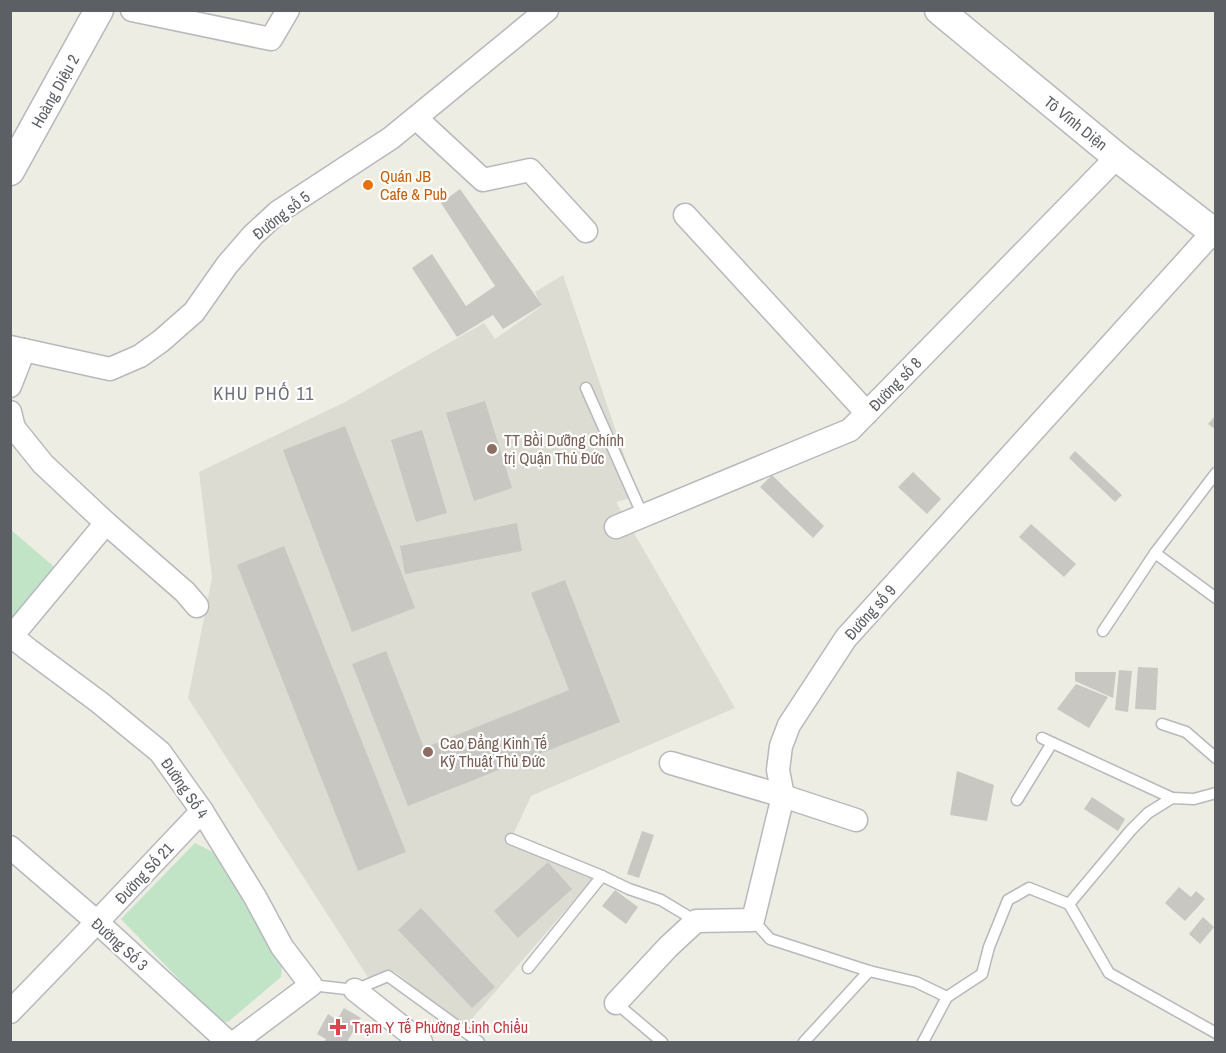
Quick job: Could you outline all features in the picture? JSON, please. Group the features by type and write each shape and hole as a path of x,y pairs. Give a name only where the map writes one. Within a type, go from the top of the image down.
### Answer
{"street":[{"name":"Hoàng Diệu 2","path":"10,171 99,10"},
{"path":"132,10 271,39 288,10"},
{"name":"Đường số 5","path":"17,348 110,369 140,356 194,312 227,265 253,235 278,212 391,138 547,10"},
{"name":"Tô Vĩnh Diện","path":"939,10 1117,157 1214,233"},
{"path":"416,118 483,180 530,170 586,231"},
{"name":"Đường số 8","path":"615,527 850,430 1117,157"},
{"path":"685,215 867,413"},
{"name":"Đường số 9","path":"753,920 783,796 778,770 781,746 789,725 846,638 1214,233"},
{"path":"10,386 17,348"},
{"path":"10,412 14,428 43,464 185,592 197,606"},
{"path":"11,635 106,523"},
{"name":"Đường Số 4","path":"11,635 160,752 202,811 282,946 311,986"},
{"path":"671,763 855,820"},
{"name":"Đường Số 21","path":"10,1012 202,811"},
{"name":"Đường Số 3","path":"10,847 97,922 228,1042"},
{"path":"616,1004 668,946 696,921 753,920"},
{"path":"235,1042 311,986"},
{"path":"355,990 421,1042"}],"lane":[{"path":"586,388 643,516"},
{"path":"1103,631 1155,553 1215,473"},
{"path":"1155,553 1215,598"},
{"path":"1162,724 1186,732 1215,758"},
{"path":"1017,800 1047,741 1172,798 1194,800 1215,793"},
{"path":"1069,903 1136,825 1148,813 1172,798"},
{"path":"511,838 629,889 661,900 696,921"},
{"path":"528,968 602,876"},
{"path":"923,1042 947,997 982,974 989,947 1008,900 1029,888 1069,903 1109,973 1215,1033"},
{"path":"753,920 770,939 869,971 916,982 947,997"},
{"path":"804,1042 869,971"},
{"path":"311,986 355,990 388,976 479,1042"},
{"path":"616,1004 662,1042"}],"shaded area":[{"name":"Cao Đẳng Kinh Tế Kỹ Thuật Thủ Đức","path":"563,275 638,496 616,502 735,708 531,796 511,839 596,875 464,1028 394,971 371,982 188,698 212,578 199,472 345,402 484,323 495,339 542,306 535,292"}],"green space":[{"path":"10,529 59,571 16,619 11,615"},
{"path":"195,843 213,852 277,953 282,966 281,977 228,1022 219,1021 121,919"}],"building":[{"path":"460,189 542,305 503,329 493,315 457,337 412,268 432,254 466,306 495,286 441,203"},
{"path":"485,401 512,488 474,501 446,413"},
{"path":"1216,415 1216,430 1208,424"},
{"path":"345,426 415,608 352,632 283,450"},
{"path":"422,430 447,513 416,522 391,440"},
{"path":"1075,451 1122,495 1115,502 1069,458"},
{"path":"913,472 941,499 927,514 898,487"},
{"path":"772,475 824,526 813,538 760,487"},
{"path":"517,523 522,551 405,574 400,546"},
{"path":"1031,524 1076,564 1064,577 1019,537"},
{"path":"284,546 406,852 358,871 237,565"},
{"path":"565,580 620,722 408,806 352,664 386,651 424,748 569,690 531,593"},
{"path":"1138,667 1158,668 1156,710 1135,709"},
{"path":"1119,670 1132,671 1128,712 1115,710"},
{"path":"1075,672 1116,672 1113,698 1075,681"},
{"path":"1076,684 1108,697 1089,728 1057,709"},
{"path":"957,771 994,785 987,821 950,815"},
{"path":"1092,797 1125,819 1118,831 1084,809"},
{"path":"642,831 654,835 639,878 627,874"},
{"path":"548,862 572,889 518,938 494,911"},
{"path":"1179,887 1191,897 1196,891 1205,899 1185,921 1165,903"},
{"path":"615,890 638,907 626,924 602,906"},
{"path":"421,908 495,987 472,1008 398,930"},
{"path":"1203,917 1214,927 1200,944 1189,934"},
{"name":"Trạm Y Tế Phường Linh Chiểu","path":"344,1008 361,1018 347,1042 324,1042 326,1039 317,1034 328,1014 337,1020"}],"place":[{"name":"Quán JB Cafe & Pub","path":"368,185"},
{"name":"TT Bồi Dưỡng Chính trị Quận Thủ Đức","path":"492,449"},
{"name":"Cao Đẳng Kinh Tế Kỹ Thuật Thủ Đức","path":"428,752"},
{"name":"Trạm Y Tế Phường Linh Chiểu","path":"338,1027"}],"district":[{"name":"KHU PHỐ 11","path":"264,394"}]}
